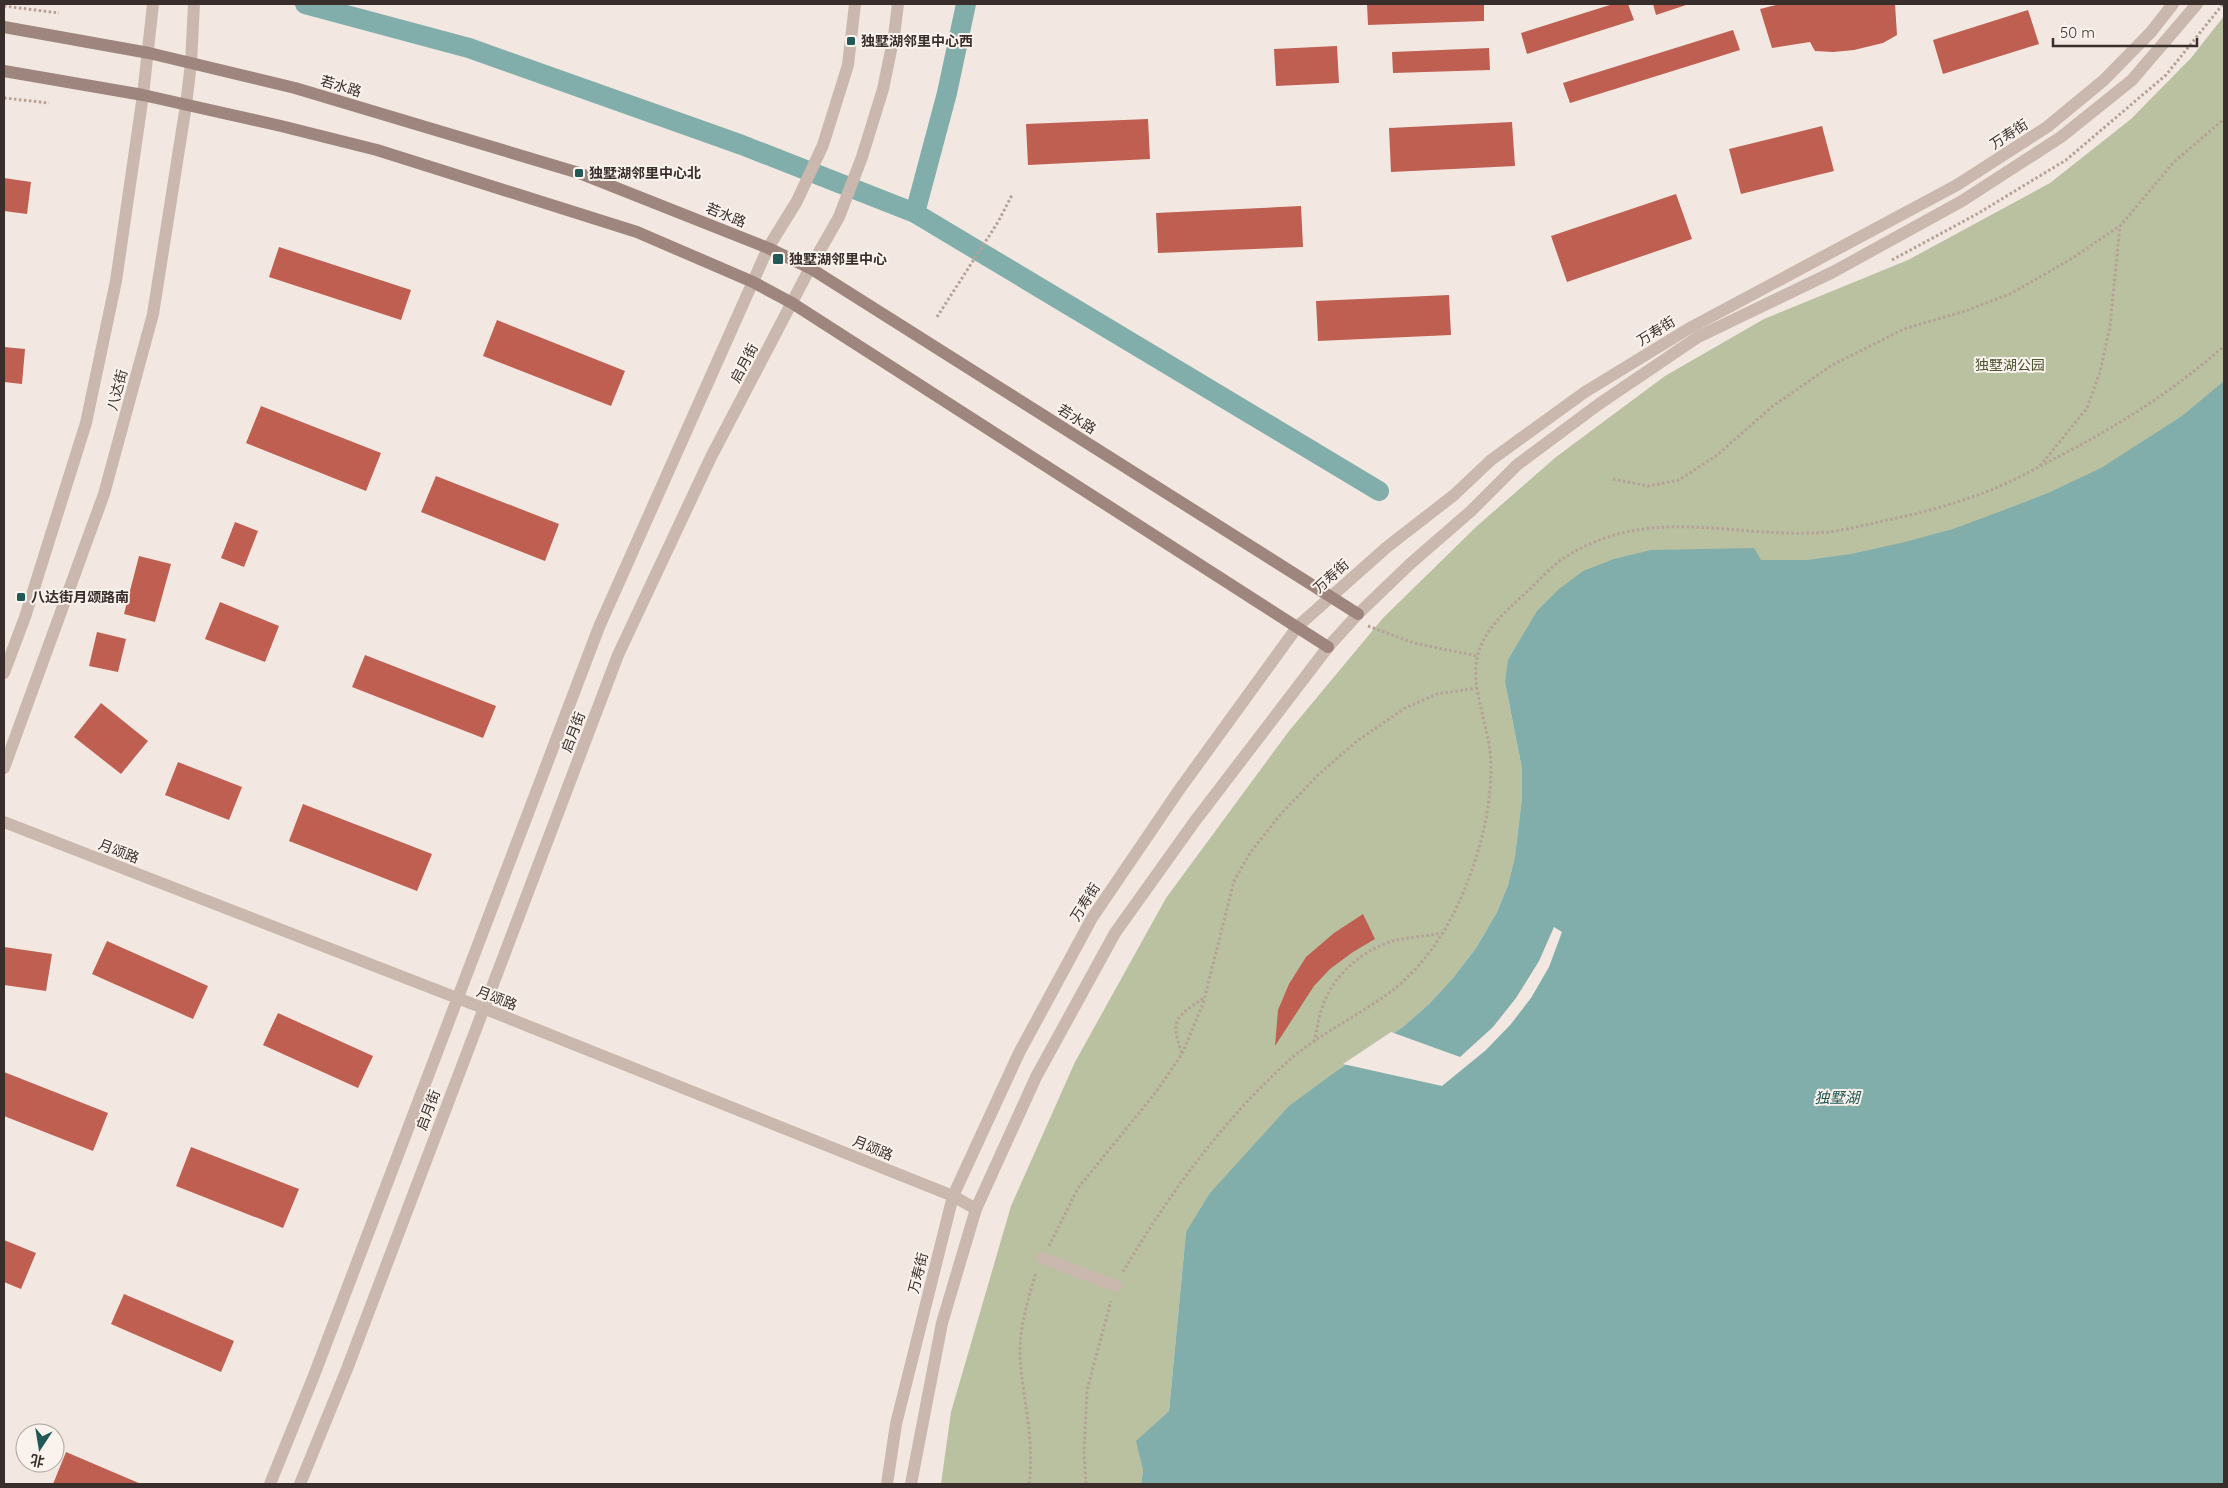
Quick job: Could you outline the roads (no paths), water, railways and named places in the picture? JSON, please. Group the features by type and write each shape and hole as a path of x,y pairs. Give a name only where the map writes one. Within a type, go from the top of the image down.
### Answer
{"main road":[{"name":"若水路","path":"4,27 149,53 295,88 579,173 768,248 810,268 1330,597 1356,616"},
{"path":"4,72 144,95 282,126 377,150 637,232 752,282 792,303 1328,647"}],"street":[{"name":"启月街","path":"270,1484 313,1378 600,627 752,282 768,248 797,201 823,145 848,65 855,4"},
{"name":"启月街","path":"300,1484 347,1369 618,655 711,456 839,217 862,158 884,83 894,36 898,4"},
{"name":"万寿街","path":"886,1484 896,1424 953,1196 1019,1053 1092,918 1179,790 1298,626 1387,547 1454,495 1491,460 1585,392 1688,329 1957,185 2047,127 2104,80 2151,32 2173,4"},
{"name":"万寿街","path":"911,1484 942,1323 976,1209 1036,1077 1115,933 1195,821 1328,647 1356,616 1410,564 1471,511 1517,465 1599,404 1698,337 1833,272 1962,201 2061,137 2132,80 2197,4"},
{"name":"八达街","path":"4,673 25,617 86,423 116,281 144,95 153,5"},
{"name":"八达街","path":"4,768 107,485 153,314 186,105 194,10"},
{"name":"月颂路","path":"4,822 483,1008 953,1196 976,1209"},
{"path":"1042,1258 1116,1286"}],"water":[{"name":"独墅湖","path":"2224,381 2224,1484 1141,1484 1143,1470 1136,1441 1169,1411 1186,1232 1210,1193 1289,1106 1338,1070 1403,1027 1429,1004 1453,978 1476,948 1497,912 1508,885 1515,856 1522,798 1522,769 1505,682 1508,660 1537,611 1559,589 1583,571 1614,559 1651,550 1754,548 1761,560 1807,560 1851,554 1953,529 2048,493 2101,468 2182,416"}],"waterway":[{"path":"305,4 469,48 742,145 915,213 1379,491"},
{"path":"915,213 947,93 966,4"}],"place":[{"name":"独墅湖邻里中心西","path":"851,41"},
{"name":"独墅湖邻里中心北","path":"579,173"},
{"name":"独墅湖邻里中心","path":"778,259"},
{"name":"八达街月颂路南","path":"21,597"}],"park label":[{"name":"独墅湖公园","path":"2010,365"}]}
